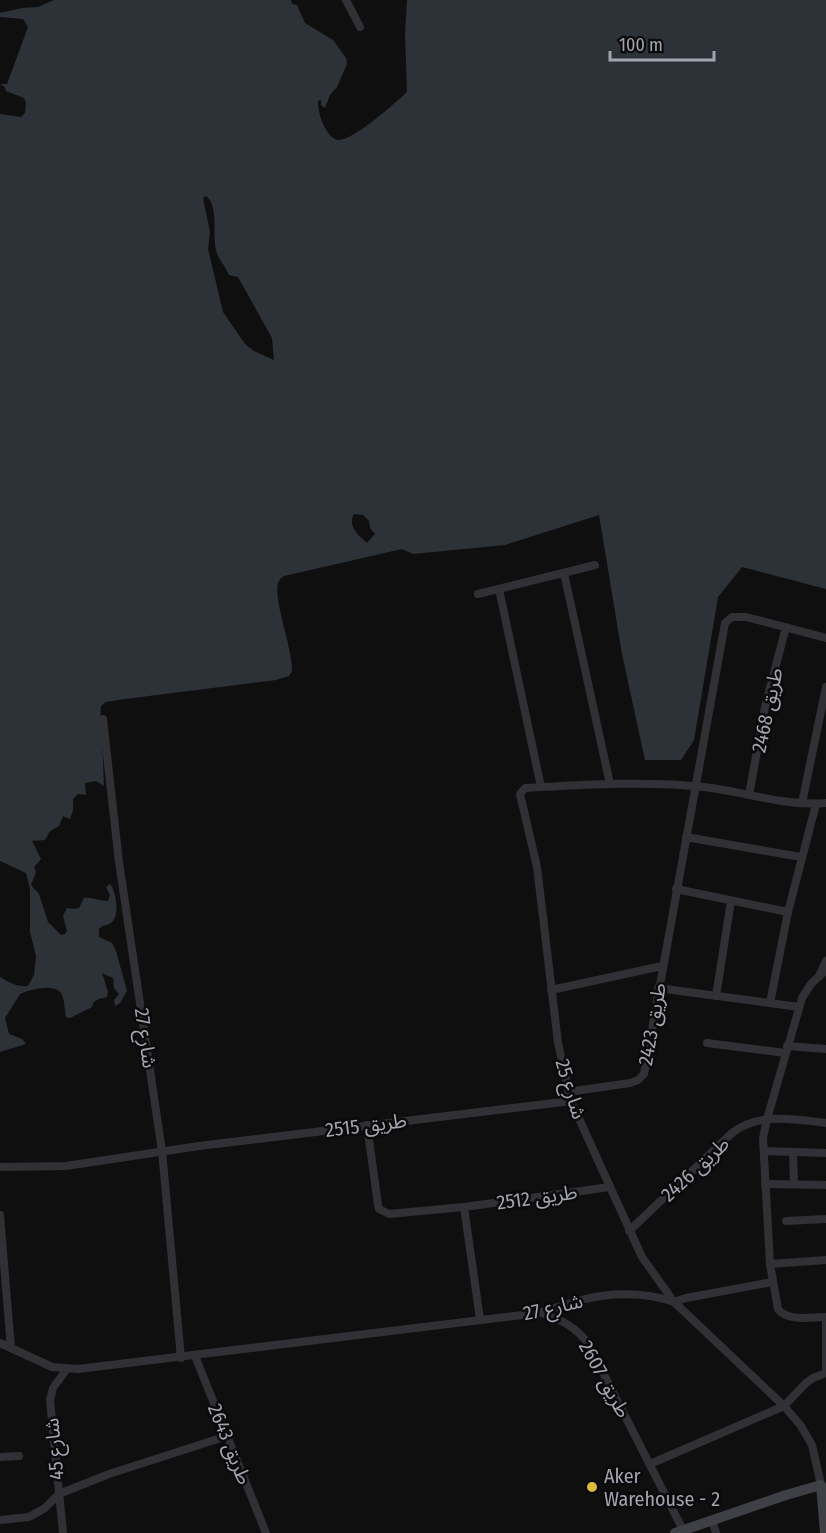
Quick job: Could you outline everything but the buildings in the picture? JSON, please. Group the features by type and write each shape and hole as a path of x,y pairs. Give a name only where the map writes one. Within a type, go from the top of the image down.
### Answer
{"street":[{"path":"346,0 360,27"},
{"path":"478,594 595,565"},
{"path":"564,573 610,784"},
{"path":"499,589 541,787"},
{"name":"طريق 2423","path":"567,1092 630,1083 638,1080 644,1074 725,623 738,616 786,627"},
{"path":"786,627 826,638"},
{"name":"طريق 2468","path":"749,795 765,707 786,627"},
{"path":"802,802 826,687"},
{"name":"شارع 27","path":"103,719 119,862 162,1151 181,1358"},
{"name":"شارع 25","path":"822,1479 807,1435 784,1406 674,1302 642,1257 567,1092 558,1043 537,867 520,794 525,788 541,787 610,784 694,786 816,804 826,803"},
{"path":"770,1003 788,912 816,804"},
{"path":"686,837 801,857"},
{"path":"676,890 788,912"},
{"path":"716,996 731,900"},
{"path":"650,1464 784,1406 806,1383 826,1373 826,1317 788,1317 778,1309 770,1264 764,1151 767,1119 799,1007 807,988 823,973 826,961"},
{"name":"طريق 2423","path":"552,990 662,966"},
{"path":"658,988 799,1007"},
{"path":"707,1043 786,1050 826,1049"},
{"name":"طريق 2515","path":"0,1167 66,1166 162,1151 571,1101"},
{"path":"767,1119 826,1122"},
{"name":"طريق 2426","path":"629,1231 732,1133 746,1124 767,1119"},
{"name":"طريق 2512","path":"367,1125 379,1209 389,1215 610,1187"},
{"path":"764,1151 826,1153"},
{"path":"793,1152 794,1184"},
{"path":"765,1184 826,1185"},
{"path":"464,1207 480,1319"},
{"path":"0,1215 11,1348"},
{"path":"786,1221 826,1220"},
{"path":"770,1264 826,1260"},
{"path":"674,1302 772,1282"},
{"name":"شارع 27","path":"0,1343 40,1363 66,1370 181,1358 542,1312 584,1299 611,1295 658,1296 674,1302"},
{"name":"طريق 2607","path":"542,1312 569,1324 590,1345 650,1464 679,1532"},
{"name":"طريق 2643","path":"195,1356 264,1533"},
{"name":"شارع 45","path":"63,1533 50,1400 53,1388 66,1370"},
{"path":"0,1520 29,1517 45,1508 59,1494 109,1474 227,1436"},
{"path":"0,1457 19,1456"},
{"path":"679,1532 786,1495 822,1479 825,1533"},
{"path":"712,1520 716,1533"}],"shaded area":[{"path":"54,0 291,0 292,4 297,5 305,23 333,40 346,58 347,64 325,108 321,105 321,100 318,101 325,128 332,137 338,140 345,139 363,128 407,92 405,34 407,0 826,0 826,589 742,567 718,597 694,740 681,760 645,760 622,654 599,515 505,545 413,554 402,549 284,576 278,583 277,591 280,613 290,650 292,671 289,676 276,680 106,702 101,706 104,786 96,781 85,783 86,795 78,794 73,799 70,819 63,816 59,826 50,831 45,840 32,841 41,859 34,867 36,872 31,885 39,894 48,922 61,935 67,931 63,916 67,908 79,908 84,898 108,901 110,895 106,887 110,884 115,897 116,914 112,922 99,929 99,937 112,943 127,991 120,1003 115,1006 114,1000 119,994 114,988 113,978 102,973 108,992 107,997 96,1000 92,1007 70,1018 66,1017 63,998 58,990 41,988 20,994 5,1018 9,1034 22,1039 26,1044 0,1052 0,977 20,986 28,986 34,975 36,956 30,932 30,889 26,873 0,861 0,114 21,117 25,113 26,103 24,98 6,91 5,87 0,84 7,84 28,27 23,19 0,17 0,13 38,7","holes":["206,196 214,213 217,253 229,275 238,277 272,338 274,360 245,344 223,312 208,249 210,232 203,198","354,514 363,515 369,521 370,528 375,534 367,543 353,526"]}],"place":[{"name":"Aker Warehouse - 2","path":"592,1487"}]}
